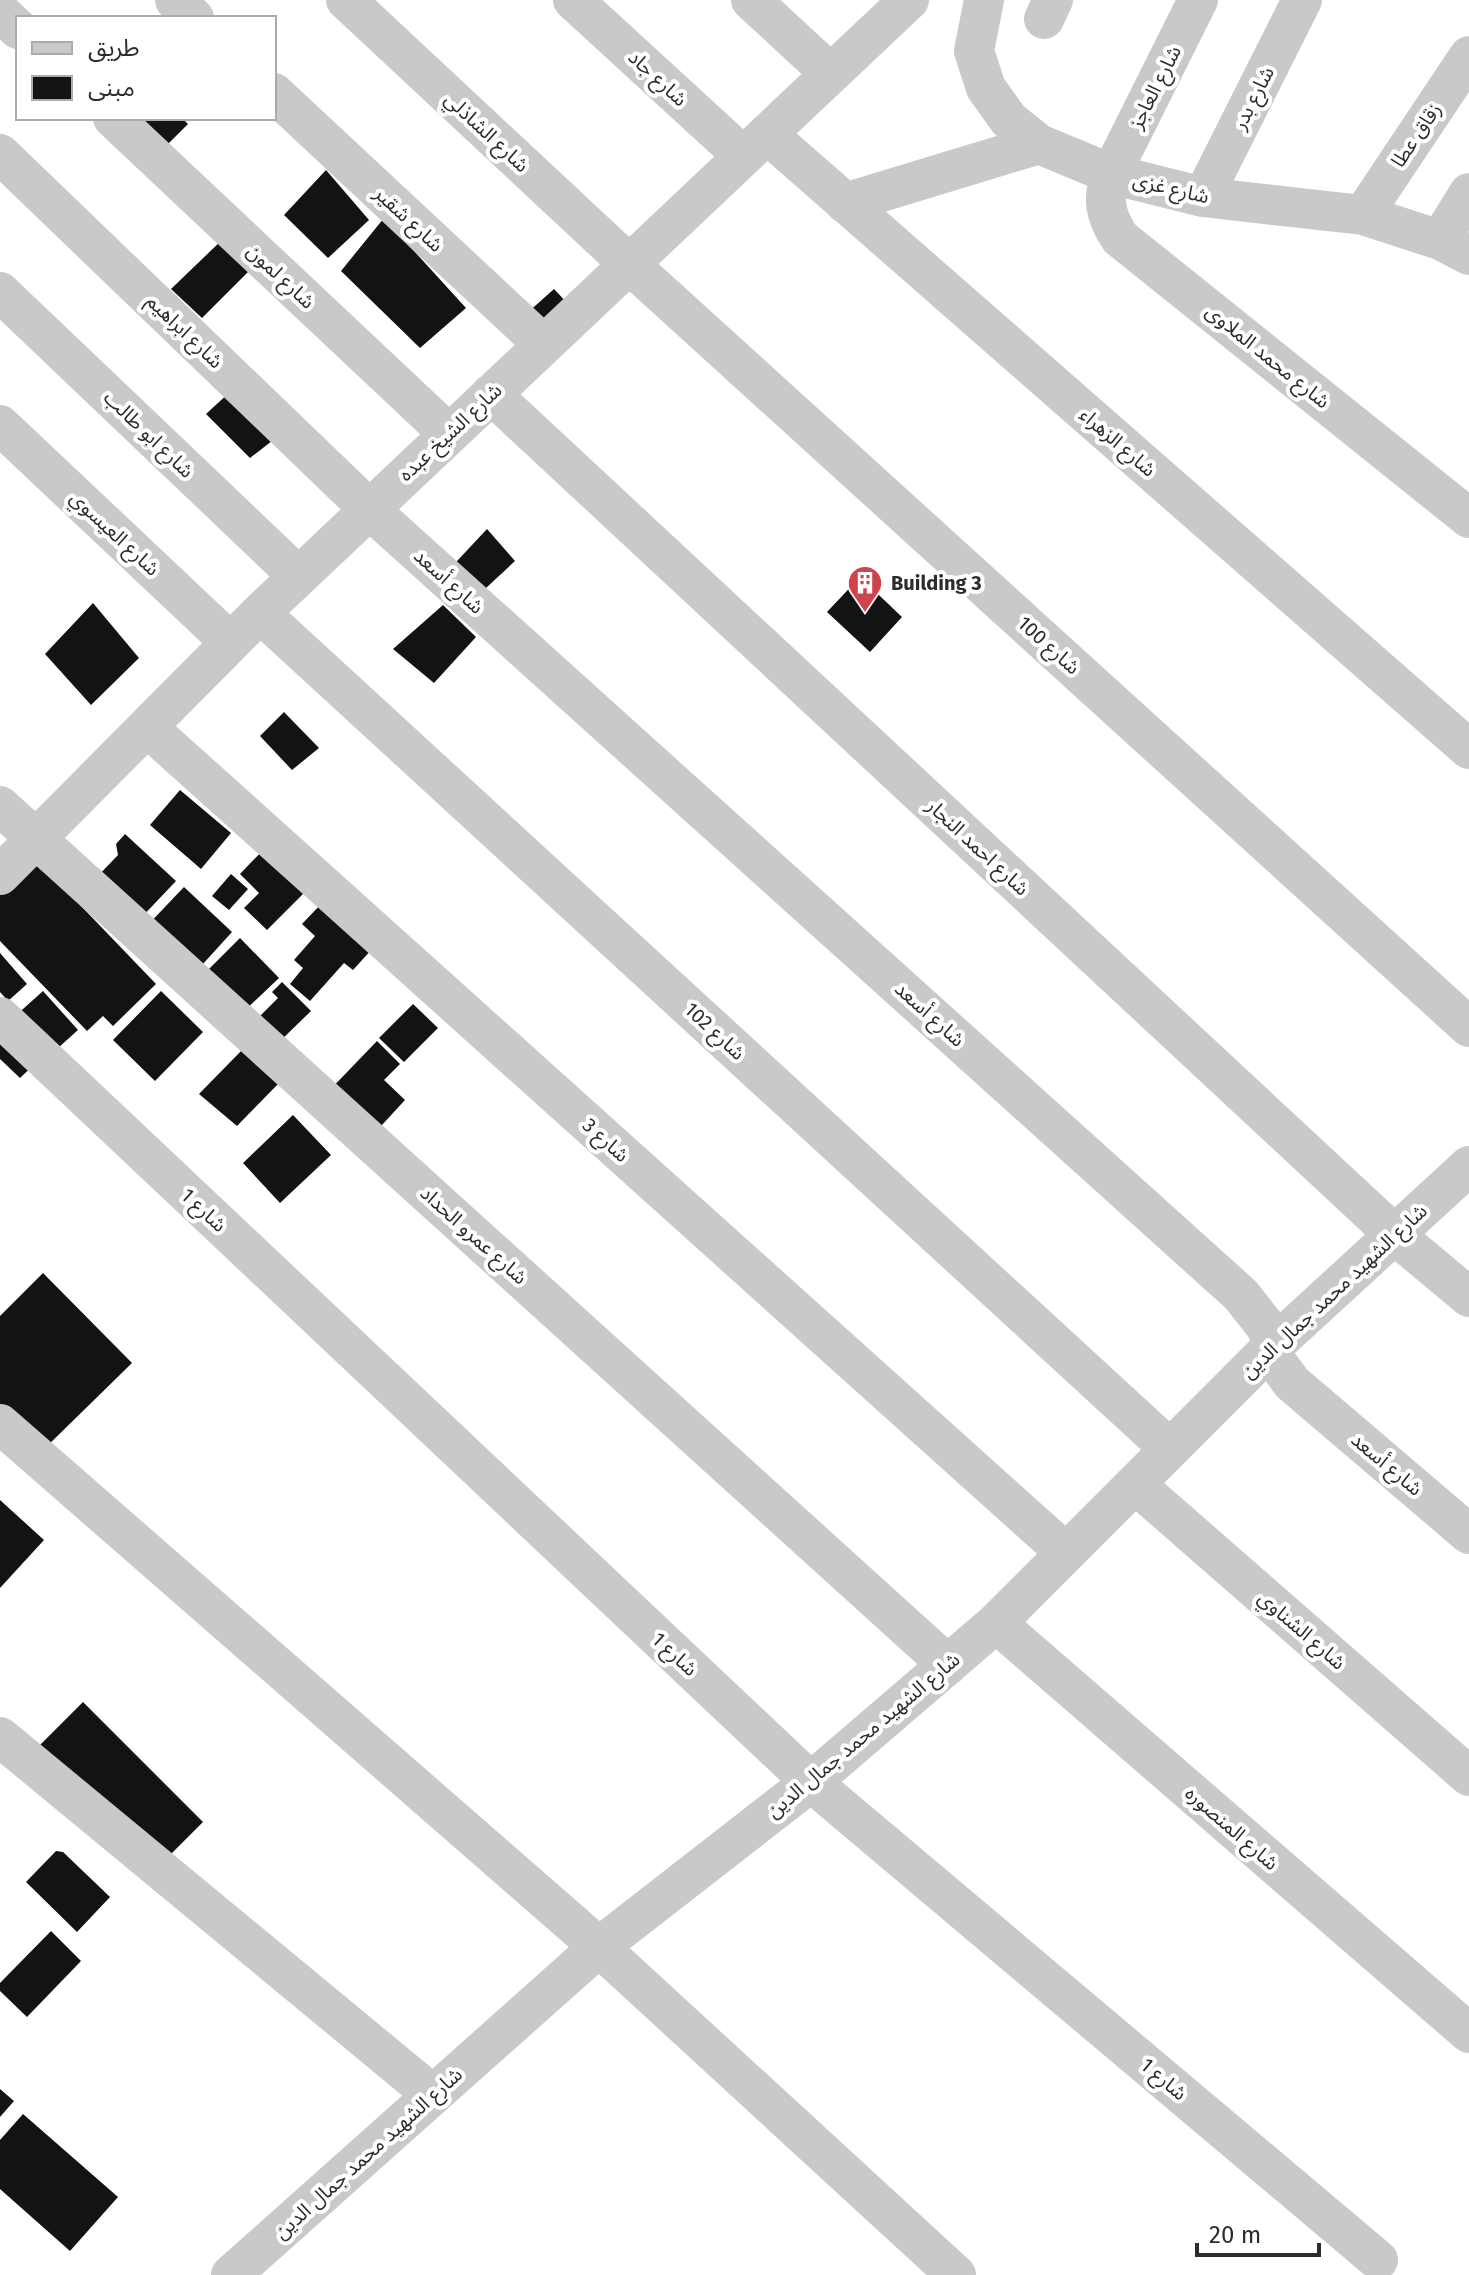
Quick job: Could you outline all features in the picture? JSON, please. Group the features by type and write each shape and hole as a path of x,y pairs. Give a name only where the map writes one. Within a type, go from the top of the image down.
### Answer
{"street":[{"path":"175,0 192,16"},
{"name":"شارع الشاذلي","path":"346,0 629,264"},
{"name":"شارع جاد","path":"573,0 755,145"},
{"path":"751,0 831,74"},
{"name":"شارع الشيخ عبده","path":"0,875 298,576 909,0"},
{"name":"شارع غزى","path":"984,0 974,51 986,88 1009,120 1039,144 1111,174 1203,197 1363,215 1454,247"},
{"name":"شارع العاجز","path":"1111,174 1198,0"},
{"name":"شارع بدر","path":"1203,197 1302,0"},
{"path":"0,12 16,27"},
{"name":"زقاق عطا","path":"1363,215 1469,56"},
{"name":"شارع شقير","path":"276,95 543,344"},
{"name":"شارع لمون","path":"115,120 449,434"},
{"path":"845,203 1039,144"},
{"name":"شارع الزهراء","path":"755,145 845,203 1469,749"},
{"name":"شارع ابراهيم","path":"0,154 369,509"},
{"name":"شارع محمد الملاوى","path":"1111,174 1106,190 1106,207 1110,223 1120,238 1469,518"},
{"path":"1454,247 1469,193"},
{"name":"شارع 100","path":"629,264 1469,1027"},
{"name":"شارع ابو طالب","path":"0,292 298,576"},
{"name":"شارع احمد النجار","path":"491,394 1395,1235 1469,1297"},
{"name":"شارع العيسوي","path":"0,425 230,642"},
{"name":"شارع أسعد","path":"369,509 1241,1295 1267,1328 1275,1360 1292,1383 1469,1534"},
{"name":"شارع 102","path":"260,613 1170,1449"},
{"name":"شارع 3","path":"147,727 1066,1553"},
{"name":"شارع عمرو الحداد","path":"0,806 948,1665"},
{"name":"شارع 1","path":"0,1017 811,1782 1378,2260"},
{"name":"شارع الشهيد محمد جمال الدين","path":"258,2267 433,2095 599,1947 811,1782 996,1623 1273,1346 1469,1166"},
{"path":"0,1424 599,1947 956,2275"},
{"name":"شارع الشناوي","path":"1135,1484 1469,1776"},
{"name":"شارع المنصوره","path":"996,1623 1469,2033"},
{"path":"0,1737 433,2095"}],"building":[{"path":"116,120 184,120 188,124 160,152"},
{"path":"326,170 369,220 328,258 284,215"},
{"path":"384,218 466,308 420,348 341,271"},
{"path":"224,238 251,269 202,318 171,289"},
{"path":"554,289 571,307 543,334 526,314"},
{"path":"232,390 277,437 250,458 206,414"},
{"path":"487,529 515,561 472,601 443,576"},
{"name":"Building 3","path":"860,577 902,617 870,652 827,612"},
{"path":"93,603 139,658 91,705 45,654"},
{"path":"443,605 476,637 434,683 393,649"},
{"path":"284,712 319,748 292,770 260,736"},
{"path":"180,790 231,833 201,869 150,825"},
{"path":"125,834 176,881 138,921 94,880 118,855 116,844"},
{"path":"265,848 307,890 267,930 244,908 259,893 240,874"},
{"path":"36,859 156,984 113,1026 103,1016 87,1031 0,941 0,894"},
{"path":"231,874 248,889 229,910 212,896"},
{"path":"184,887 232,932 192,976 143,930"},
{"path":"323,902 373,948 353,970 344,963 310,1001 290,984 303,968 294,960 315,936 302,924"},
{"path":"240,938 279,978 239,1016 201,977"},
{"path":"0,953 27,984 8,1001 0,992"},
{"path":"282,982 311,1011 275,1046 253,1023 278,998 272,992"},
{"path":"43,991 78,1030 48,1057 13,1018"},
{"path":"161,991 203,1032 155,1081 113,1040"},
{"path":"413,1004 438,1028 404,1062 379,1038"},
{"path":"0,1038 38,1061 20,1078 0,1059"},
{"path":"377,1041 400,1064 384,1080 405,1100 370,1138 325,1095"},
{"path":"244,1048 279,1083 237,1126 199,1094"},
{"path":"293,1115 331,1155 280,1203 243,1163"},
{"path":"43,1273 132,1363 40,1453 0,1412 0,1316"},
{"path":"0,1500 44,1540 0,1588"},
{"path":"83,1702 203,1822 160,1865 39,1746"},
{"path":"56,1851 63,1852 110,1897 77,1932 26,1882"},
{"path":"51,1931 81,1961 27,2017 0,1991 0,1983"},
{"path":"0,2089 14,2101 0,2117"},
{"path":"23,2114 118,2197 70,2251 0,2189 0,2140"}],"place":[{"name":"Building 3","path":"865,614"}]}
